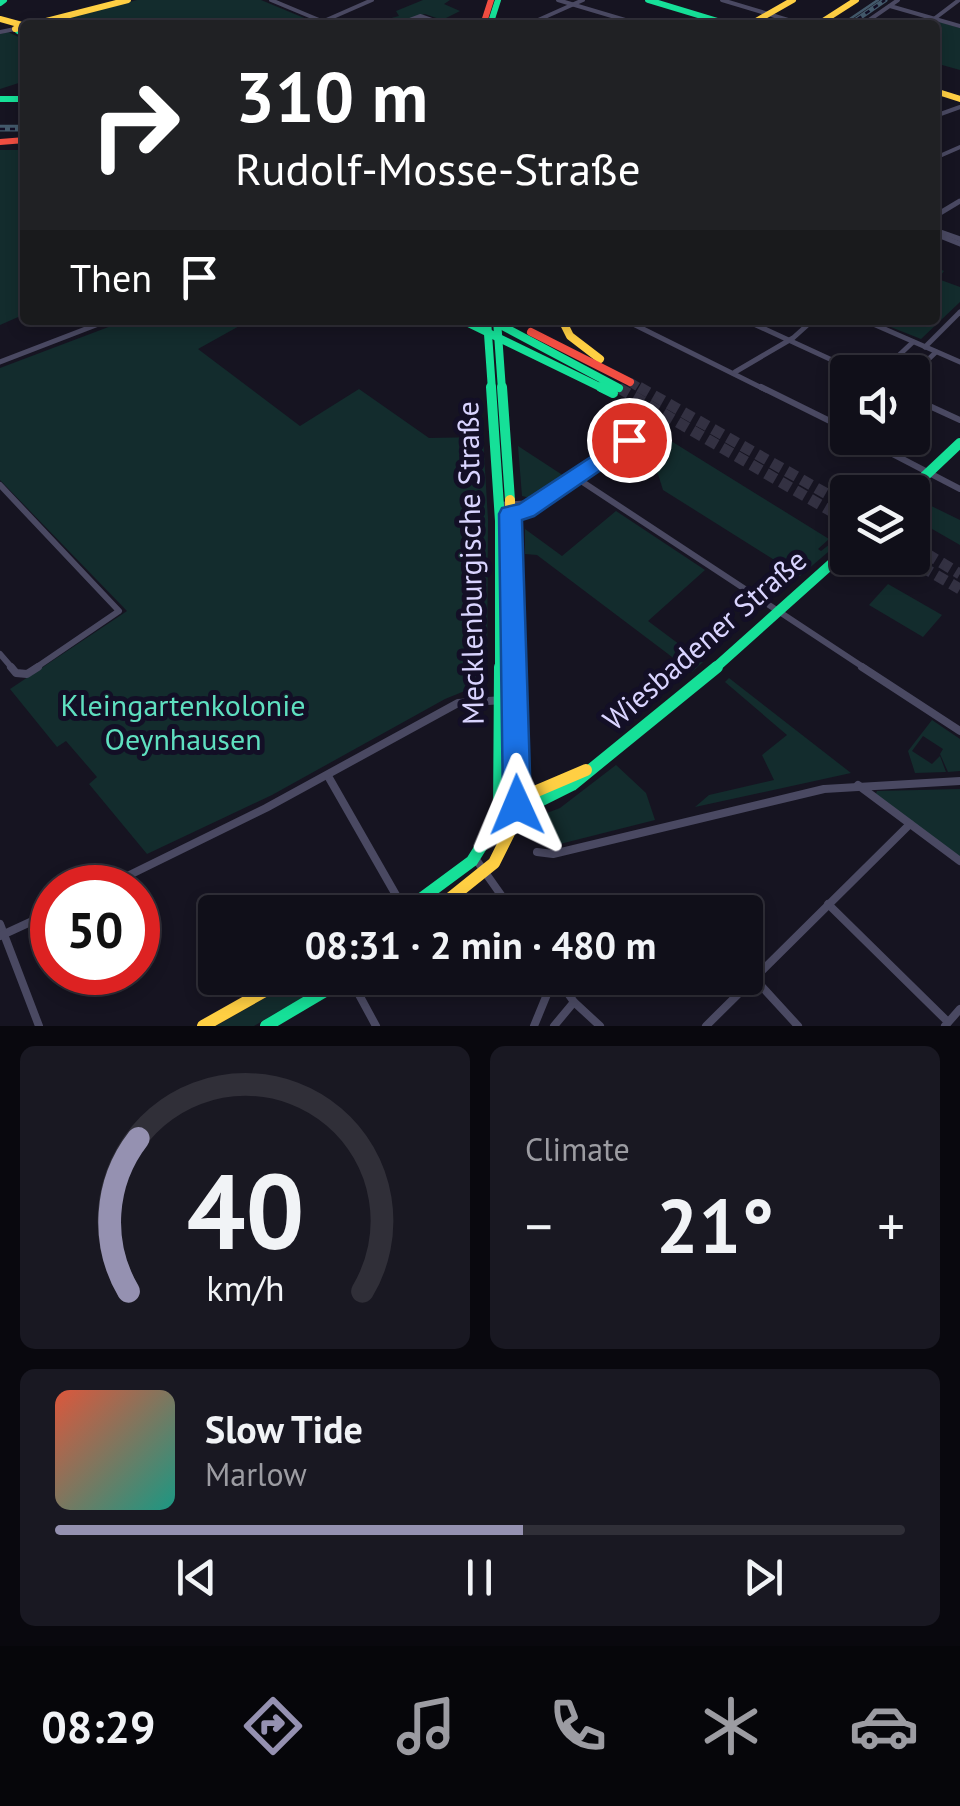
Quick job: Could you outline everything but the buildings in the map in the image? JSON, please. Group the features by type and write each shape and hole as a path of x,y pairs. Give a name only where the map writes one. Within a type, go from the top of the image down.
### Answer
{"main road":[{"path":"49,20 128,0"},
{"path":"648,0 710,20"},
{"path":"760,20 793,0"},
{"path":"825,20 856,0"},
{"path":"835,20 865,0"},
{"path":"473,325 524,352 624,386"},
{"name":"Mecklenburgische Straße","path":"493,325 500,356 504,510 500,805"},
{"path":"510,325 624,386"},
{"path":"565,325 578,344 624,386"},
{"name":"Mecklenburgische Straße","path":"486,872 510,841 517,805 495,335"},
{"path":"500,356 510,351 524,352"},
{"path":"928,473 960,444"},
{"name":"Wiesbadener Straße","path":"500,805 517,805 524,796 593,766 704,681 830,566"},
{"path":"427,895 475,858 496,828 500,805"},
{"path":"456,895 486,872"},
{"path":"203,1026 258,995"},
{"path":"266,1026 319,995"}],"street":[{"path":"271,0 318,20"},
{"path":"327,20 372,0"},
{"path":"558,0 627,20"},
{"path":"538,20 583,0"},
{"path":"722,0 756,20"},
{"path":"869,20 898,0"},
{"path":"932,20 960,0"},
{"path":"890,6 960,26"},
{"path":"940,156 960,146"},
{"path":"948,152 960,157"},
{"path":"924,347 960,312"},
{"path":"0,362 97,325"},
{"path":"635,325 830,421"},
{"path":"756,325 830,359"},
{"path":"734,373 806,325"},
{"path":"875,325 960,362"},
{"path":"900,355 914,342"},
{"path":"930,358 936,352"},
{"path":"930,406 960,420"},
{"path":"504,510 520,514 640,430"},
{"path":"894,455 960,489"},
{"path":"575,477 960,732"},
{"path":"0,485 119,611 27,674 16,673 0,654"},
{"path":"149,865 328,776 458,704 514,700"},
{"path":"328,776 395,895"},
{"path":"537,852 559,852 857,784 960,781"},
{"path":"857,784 960,861"},
{"path":"763,969 910,824"},
{"path":"475,858 502,895"},
{"path":"828,904 946,1024 960,1010"},
{"path":"30,921 2,932 39,1026"},
{"path":"763,988 798,1026"},
{"path":"358,995 376,1026"},
{"path":"534,1026 547,995"},
{"path":"569,995 600,1026"},
{"path":"706,1026 737,995"},
{"path":"554,1026 574,1002"}],"green space":[{"path":"137,0 261,0 309,20 60,20"},
{"path":"423,0 450,0 444,4 460,11 442,20 425,14 408,20 384,20 399,16 396,11"},
{"path":"940,22 960,28 960,70 940,64"},
{"path":"8,32 20,38 20,83 0,89 0,34"},
{"path":"0,150 20,150 20,316 0,325"},
{"path":"940,280 960,287 960,302 940,321"},
{"name":"Kleingartenkolonie Oeynhausen","path":"114,325 241,325 198,349 300,426 359,389 429,438 483,437 488,519 487,682 445,699 272,795 147,854 89,784 97,777 66,741 57,747 10,689 127,611 0,480 0,368"},
{"path":"886,325 936,325 921,339"},
{"path":"655,431 829,539 818,549 830,544 830,550 800,576 663,490 658,474 622,452"},
{"path":"518,446 564,476 530,498 522,496"},
{"path":"930,505 960,520 960,545 930,528"},
{"path":"616,511 705,570 648,621 703,662 692,672 537,555 525,554 525,529 562,556"},
{"path":"888,584 942,615 923,637 869,605"},
{"path":"729,678 851,773 695,807 709,795 774,780 762,755 787,735 725,682"},
{"path":"932,720 960,739 960,771 948,772 940,754 943,749 923,736 912,751 932,764 940,756 946,772 915,773 908,751"},
{"path":"616,765 646,793 655,820 556,845 532,833 539,816 560,808"},
{"path":"960,789 960,857 875,796 877,791"},
{"path":"270,995 307,995 254,1026 216,1026"}],"tunnel":[{"path":"630,382 643,390"},
{"path":"639,387 830,496"},
{"path":"619,388 830,511"},
{"path":"930,556 960,574"},
{"path":"930,571 960,589"}],"tram line":[{"path":"848,20 878,0"},
{"path":"0,126 20,126"}],"railway":[{"path":"856,20 885,0"},
{"path":"0,129 20,129"}],"traffic: fast":[{"path":"0,3 4,0"},
{"path":"492,20 498,0"},
{"path":"648,0 714,20"},
{"path":"0,99 20,99"},
{"path":"472,325 613,393"},
{"path":"426,895 472,861 499,818 500,521 487,325"},
{"path":"497,325 510,500"},
{"path":"500,325 619,388"},
{"path":"926,475 960,443"},
{"path":"501,805 524,809 572,785 704,678 830,565"},
{"path":"266,1026 318,995"}],"traffic: slow":[{"path":"50,20 128,0"},
{"path":"758,20 793,0"},
{"path":"825,20 856,0"},
{"path":"0,19 20,24"},
{"path":"15,29 20,28"},
{"path":"940,93 960,99"},
{"path":"564,325 570,336 600,359"},
{"path":"454,895 494,863 515,821 510,500"},
{"path":"517,805 525,796 586,770"},
{"path":"203,1026 258,995"}],"traffic: jam":[{"path":"485,20 491,0"},
{"path":"0,142 20,140"},
{"path":"531,332 630,382"}],"route":[{"path":"517,805 510,514 520,514 629,440"}]}
